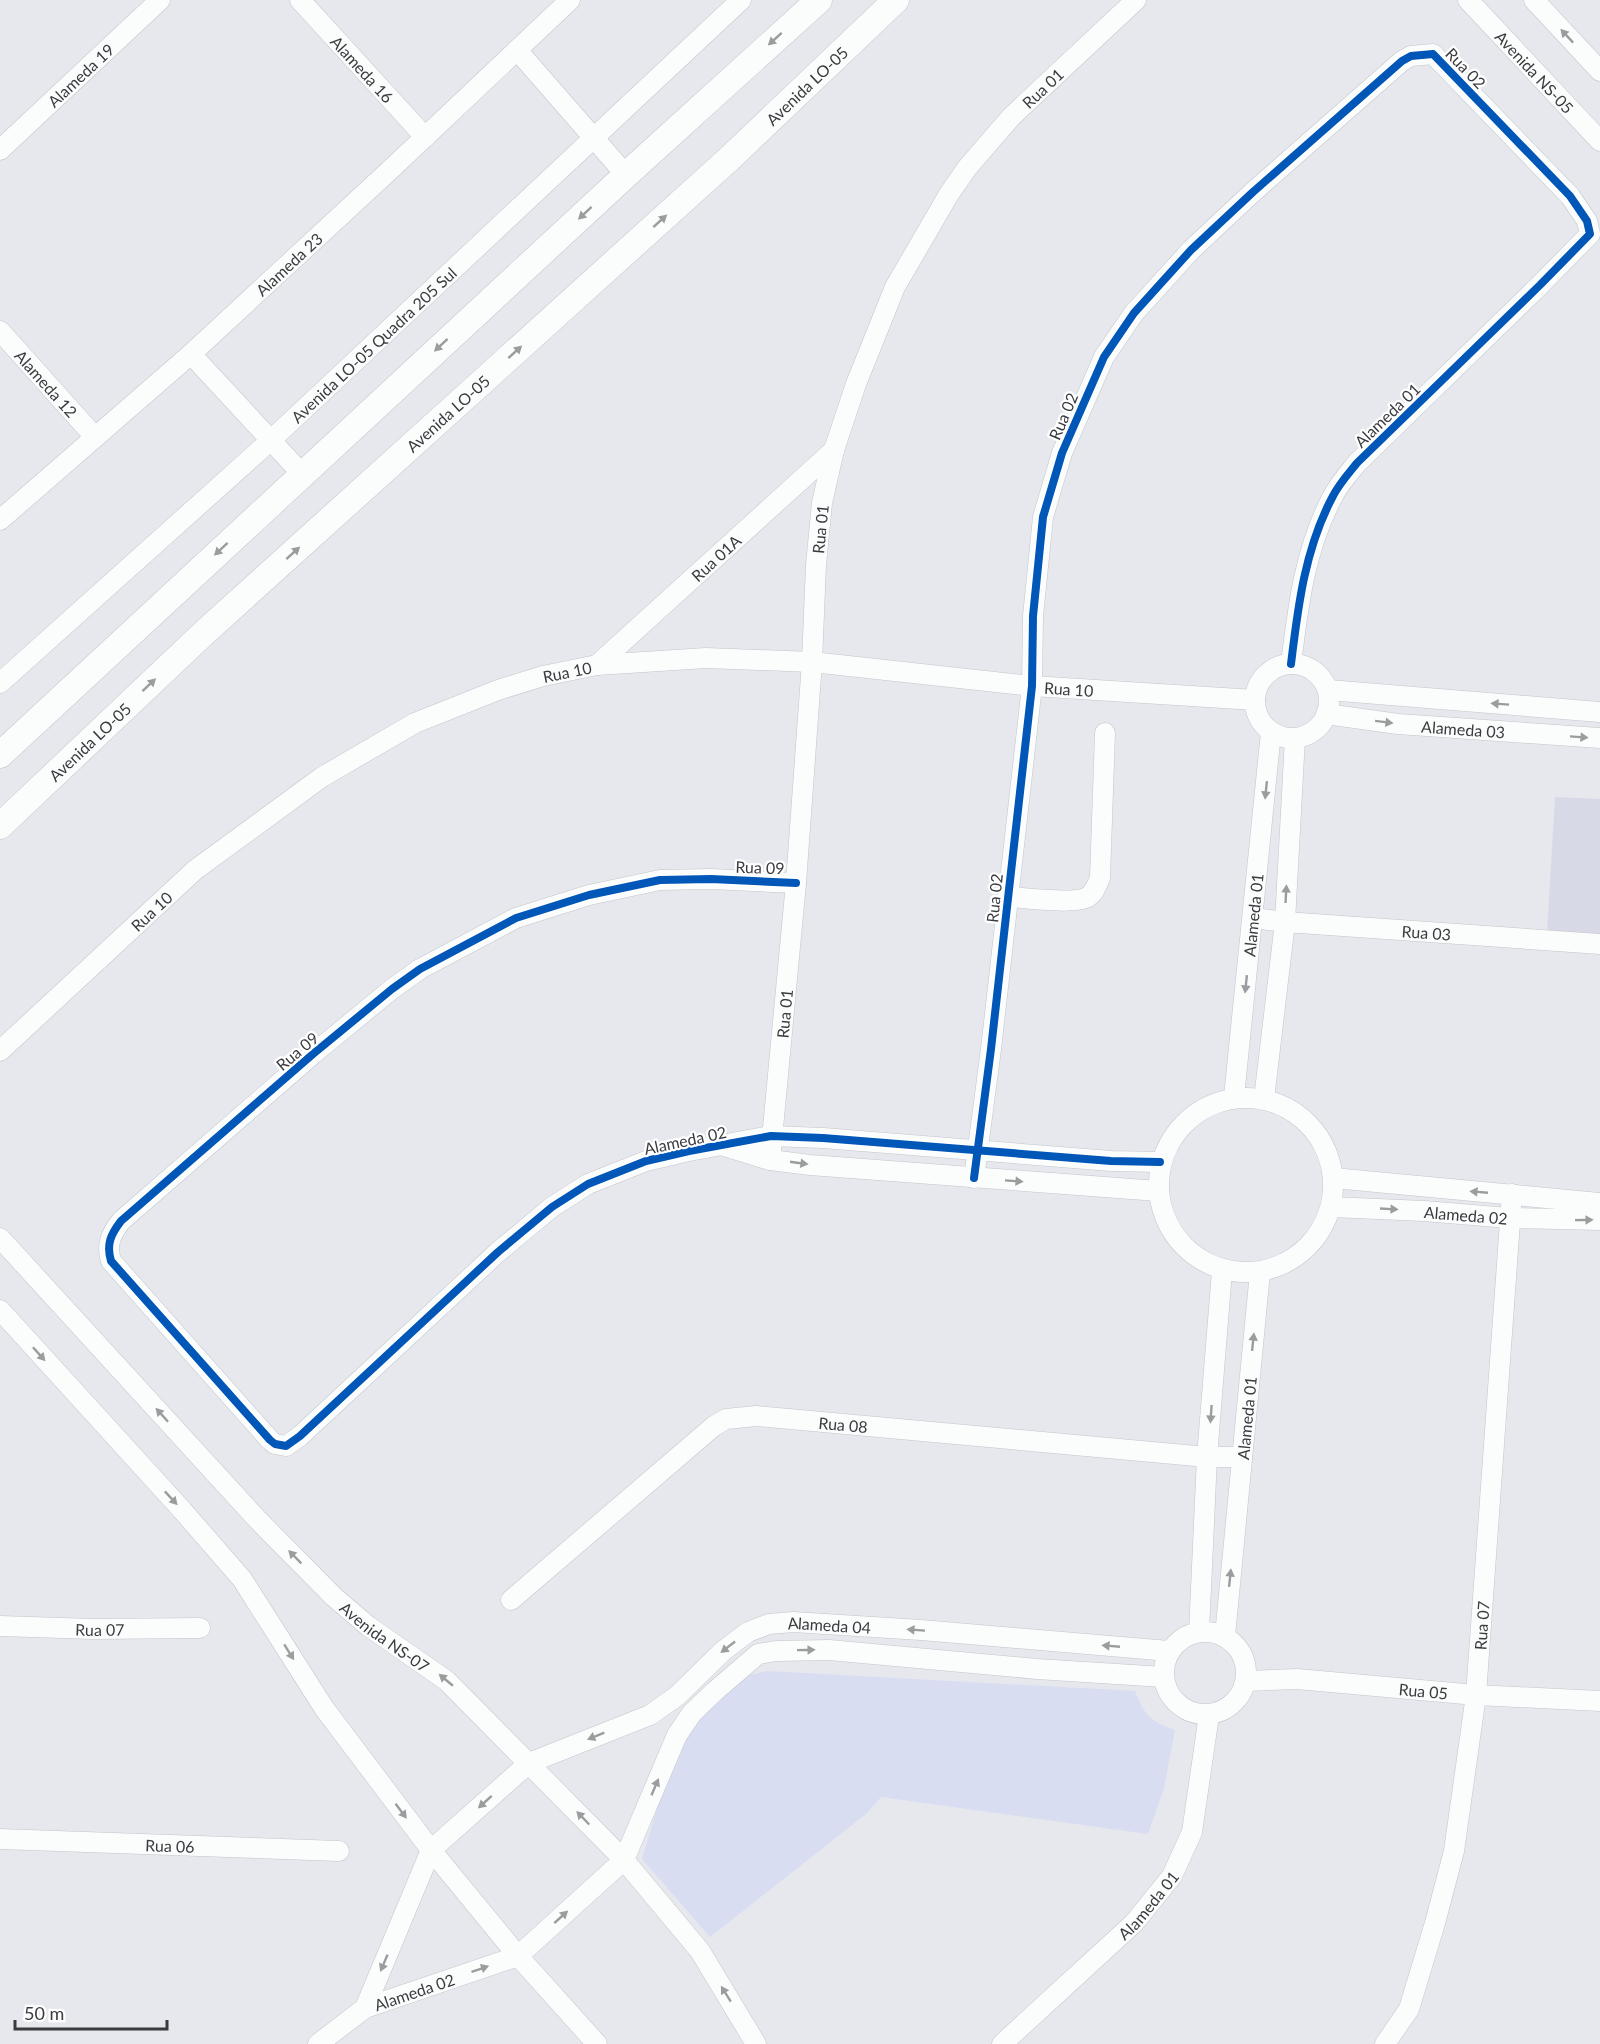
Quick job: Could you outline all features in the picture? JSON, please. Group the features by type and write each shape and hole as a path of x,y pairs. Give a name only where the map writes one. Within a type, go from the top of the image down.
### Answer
{"main road":[{"path":"0,755 626,175 819,0"},
{"name":"Avenida LO-05","path":"0,826 220,619 730,158 896,0"}],"street":[{"name":"Alameda 19","path":"0,150 160,0"},
{"name":"Alameda 16","path":"300,0 425,137"},
{"name":"Alameda 23","path":"0,520 191,354 570,0"},
{"name":"Avenida LO-05 Quadra 205 Sul","path":"0,683 270,441 741,0"},
{"name":"Rua 01","path":"770,1160 796,883 812,662 816,565 822,503 834,450 856,384 895,287 949,194 967,168 1011,117 1136,0"},
{"name":"Avenida NS-05","path":"1468,0 1600,141"},
{"path":"1534,0 1600,71"},
{"path":"517,50 626,175"},
{"name":"Rua 02","path":"974,1178 1032,686 1033,616 1043,517 1062,453 1104,357 1134,313 1191,250 1252,192 1402,61 1411,56 1433,54 1436,56 1570,196 1587,221 1590,234"},
{"name":"Alameda 01","path":"1291,664 1298,600 1306,568 1316,533 1334,494 1357,463 1590,234"},
{"name":"Alameda 12","path":"0,331 94,436"},
{"path":"191,354 302,474"},
{"name":"Rua 01A","path":"597,665 834,450"},
{"name":"Rua 10","path":"0,1051 195,870 322,777 414,723 498,690 543,676 597,665 706,658 812,662 1032,686 1255,700"},
{"path":"1302,665 1312,670 1321,677 1328,690 1326,714 1317,729 1307,735 1295,738 1283,737 1262,724 1257,713 1255,700 1257,690 1262,680 1280,666 1302,665"},
{"name":"Alameda 03","path":"1328,690 1600,712"},
{"name":"Alameda 03","path":"1326,714 1398,724 1600,738"},
{"name":"Alameda 01","path":"1234,1097 1272,732"},
{"path":"1008,897 1071,900 1093,893 1101,878 1105,733"},
{"name":"Alameda 01","path":"1264,1099 1285,922 1295,738"},
{"name":"Rua 09","path":"281,1446 270,1440 111,1262 109,1246 111,1234 121,1221 313,1054 392,989 420,969 516,918 589,895 660,880 711,879 796,883"},
{"name":"Rua 03","path":"1253,918 1600,944"},
{"path":"1234,1097 1264,1099 1291,1109 1312,1127 1327,1151 1333,1178 1331,1207 1321,1230 1305,1250 1284,1264 1260,1272 1222,1272 1183,1248 1167,1226 1158,1191 1160,1162 1167,1145 1184,1122 1207,1106 1234,1097"},
{"name":"Alameda 02","path":"281,1446 286,1446 300,1436 498,1252 552,1207 588,1184 646,1161 771,1136 1111,1161 1160,1162"},
{"name":"Alameda 02","path":"722,1146 770,1160 810,1165 1158,1191"},
{"name":"Alameda 02","path":"1333,1178 1600,1203"},
{"name":"Rua 07","path":"1385,2044 1409,2009 1454,1851 1476,1695 1512,1194"},
{"name":"Alameda 02","path":"1331,1207 1509,1218 1600,1220"},
{"name":"Avenida NS-07","path":"0,1238 257,1519 334,1597 368,1626 447,1681 624,1860 700,1951 756,2044"},
{"path":"1198,1632 1207,1456 1222,1272"},
{"name":"Alameda 01","path":"1225,1636 1260,1272"},
{"path":"0,1310 242,1579 324,1708 431,1850 518,1956 597,2044"},
{"name":"Rua 08","path":"511,1600 714,1426 726,1419 756,1416 1207,1456 1242,1457"},
{"name":"Alameda 04","path":"431,1850 529,1763 650,1715 677,1696 731,1645 748,1632 769,1624 793,1622 862,1626 1169,1651"},
{"name":"Rua 07","path":"0,1626 93,1629 200,1628"},
{"path":"1198,1632 1212,1632 1225,1636 1243,1654 1247,1667 1247,1681 1242,1694 1222,1712 1209,1715 1196,1714 1184,1709 1174,1701 1167,1690 1164,1677 1169,1651 1187,1636 1198,1632"},
{"path":"1006,1665 1008,1638"},
{"path":"1037,1669 1040,1640"},
{"name":"Alameda 04","path":"624,1860 677,1735 693,1713 758,1654 776,1651 829,1650 1037,1669 1164,1677"},
{"name":"Rua 05","path":"1247,1681 1297,1679 1476,1695 1600,1701"},
{"name":"Alameda 01","path":"1002,2044 1134,1923 1172,1876 1192,1832 1209,1715"},
{"name":"Rua 06","path":"0,1839 339,1851"},
{"path":"365,2008 431,1850"},
{"path":"518,1956 624,1860"},
{"name":"Alameda 02","path":"318,2044 365,2008 518,1956"}],"shaded area":[{"path":"1555,797 1600,799 1600,936 1547,933"},
{"path":"767,1671 1135,1691 1149,1716 1160,1724 1175,1730 1164,1788 1148,1834 881,1797 866,1814 710,1937 642,1859 684,1726 730,1679"}],"cycle path":[{"path":"974,1178 1032,686 1033,616 1043,517 1062,453 1104,357 1134,313 1191,250 1253,192 1402,61 1411,56 1433,54 1570,196 1587,221 1590,234 1357,463 1341,483 1323,516 1309,557 1300,599 1291,664"},
{"path":"796,883 711,879 660,880 589,895 516,918 420,969 313,1054 121,1221 110,1240 111,1261 270,1440 275,1444 286,1446 300,1436 498,1252 552,1207 588,1184 646,1161 771,1136 823,1138 1111,1161 1160,1162"}]}
